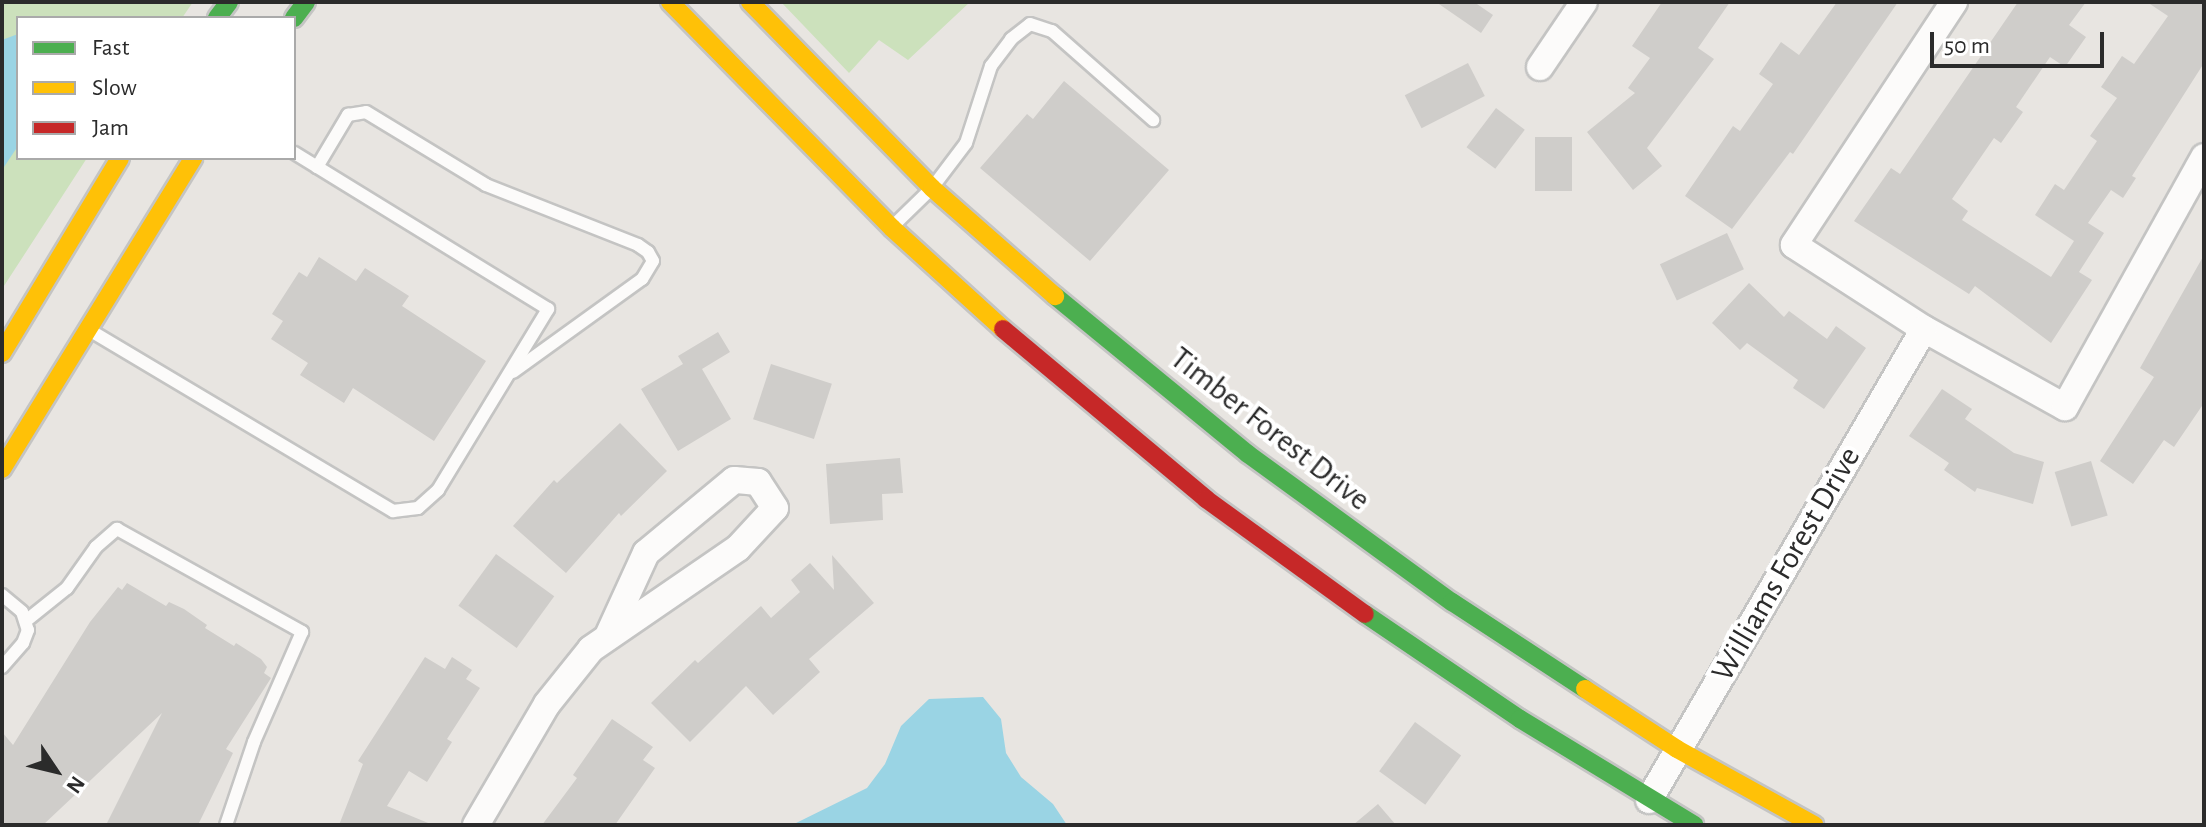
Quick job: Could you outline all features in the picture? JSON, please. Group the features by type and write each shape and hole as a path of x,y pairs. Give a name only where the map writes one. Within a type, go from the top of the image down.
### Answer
{"main road":[{"path":"670,2 892,228 1038,361 1206,499 1336,585 1520,719 1694,825"},
{"name":"Timber Forest Drive","path":"750,2 932,188 1090,326 1361,548 1677,749 1814,825"},
{"path":"2,353 119,160"},
{"path":"2,469 192,160"}],"street":[{"path":"1540,67 1584,2"},
{"path":"1954,2 1794,245 1924,329 2065,407 2204,157"},
{"name":"Williams Forest Drive","path":"1649,800 1924,329"},
{"path":"476,825 553,694 609,634 695,580 738,548 775,508 758,482 734,480 646,553 609,634"}],"lane":[{"path":"892,228 932,188 966,143 991,66 1011,39 1030,24 1052,31 1153,120"},
{"path":"317,167 348,115 366,112 486,185 648,252 653,261 642,279 507,376"},
{"path":"88,329 393,511 418,508 438,490 548,309 296,154"},
{"path":"27,620 67,588 96,547 117,529 302,632 254,742 226,825"},
{"path":"2,595 27,620 28,630 23,643 2,667"}],"green space":[{"path":"2,2 193,2 183,16 16,16 16,160 86,160 2,289"},
{"path":"781,2 970,2 908,60 879,40 849,73"}],"water":[{"path":"16,35 16,149 2,170 2,40"},
{"path":"983,697 1001,719 1006,753 1021,777 1053,804 1067,825 792,825 867,788 885,764 901,726 929,699"}],"building":[{"path":"1436,2 1474,2 1493,15 1481,33"},
{"path":"1662,2 1730,2 1698,48 1714,59 1647,148 1662,166 1633,190 1587,132 1635,93 1628,88 1650,58 1632,46"},
{"path":"1837,2 1898,2 1793,154 1790,152 1732,229 1685,196 1733,126 1740,131 1773,84 1759,74 1781,42 1799,55"},
{"path":"2018,2 2086,2 2069,25 2086,37 2065,67 2050,57 2016,107 2023,112 2001,143 1994,138 1952,199 1968,211 1962,220 2051,277 2074,241 2035,215 2055,184 2064,190 2097,141 2090,136 2117,98 2101,87 2122,56 2134,64 2168,16 2147,2 2204,2 2204,63 2132,176 2136,178 2123,198 2111,190 2088,223 2104,233 2079,272 2092,280 2051,343 1975,286 1969,294 1854,221 1891,168 1900,174"},
{"path":"1468,63 1485,96 1422,128 1405,95"},
{"path":"1064,81 1169,170 1090,261 980,168 1027,114 1033,119"},
{"path":"1496,108 1525,130 1495,169 1467,147"},
{"path":"1535,137 1572,137 1572,191 1535,191"},
{"path":"1727,233 1744,269 1677,301 1660,264"},
{"path":"2204,255 2204,403 2174,447 2164,440 2133,484 2100,461 2154,377 2140,368"},
{"path":"319,257 356,281 365,268 409,296 402,306 486,361 434,441 353,388 344,403 300,375 308,363 271,339 283,321 272,314 299,272 307,277"},
{"path":"1749,283 1784,317 1789,311 1827,339 1836,326 1866,348 1824,409 1793,388 1798,380 1747,343 1740,350 1712,323"},
{"path":"718,332 730,352 702,369 731,419 678,451 641,389 683,364 678,356"},
{"path":"771,364 832,384 814,439 753,419"},
{"path":"1942,389 1972,409 1965,419 2014,453 2044,462 2033,504 1977,488 1975,492 1944,470 1949,463 1909,436"},
{"path":"620,423 667,471 621,516 619,513 566,573 513,526 554,480 557,483"},
{"path":"900,458 903,493 882,494 883,520 830,524 826,464"},
{"path":"2091,461 2108,516 2071,527 2055,472"},
{"path":"496,554 554,596 517,648 458,606"},
{"path":"832,555 874,603 809,659 820,672 773,715 746,686 690,742 651,703 695,660 698,663 761,606 771,618 800,592 791,580 810,563 834,590"},
{"path":"127,583 166,606 169,602 184,609 207,625 205,628 261,659 267,667 264,673 271,678 226,749 233,753 198,825 106,825 162,713 43,825 2,825 2,732 13,745 90,622 118,587 122,590"},
{"path":"425,657 445,669 452,657 472,670 466,679 480,688 447,739 452,742 427,782 409,771 387,806 433,825 339,825 363,764 358,761"},
{"path":"612,719 653,747 643,760 655,768 615,825 542,825 577,778 573,775"},
{"path":"1415,722 1461,756 1425,805 1379,771"},
{"path":"1378,804 1396,825 1353,825"}],"traffic: fast":[{"path":"218,16 229,2"},
{"path":"296,16 306,2"},
{"path":"1055,296 1248,454 1452,602 1585,689"},
{"path":"1365,614 1520,719 1694,825"}],"traffic: slow":[{"path":"670,2 892,228 1003,329"},
{"path":"750,2 932,188 1055,296"},
{"path":"2,353 119,160"},
{"path":"2,469 192,160"},
{"path":"1585,689 1677,749 1814,825"}],"traffic: jam":[{"path":"1003,329 1206,499 1365,614"}]}
